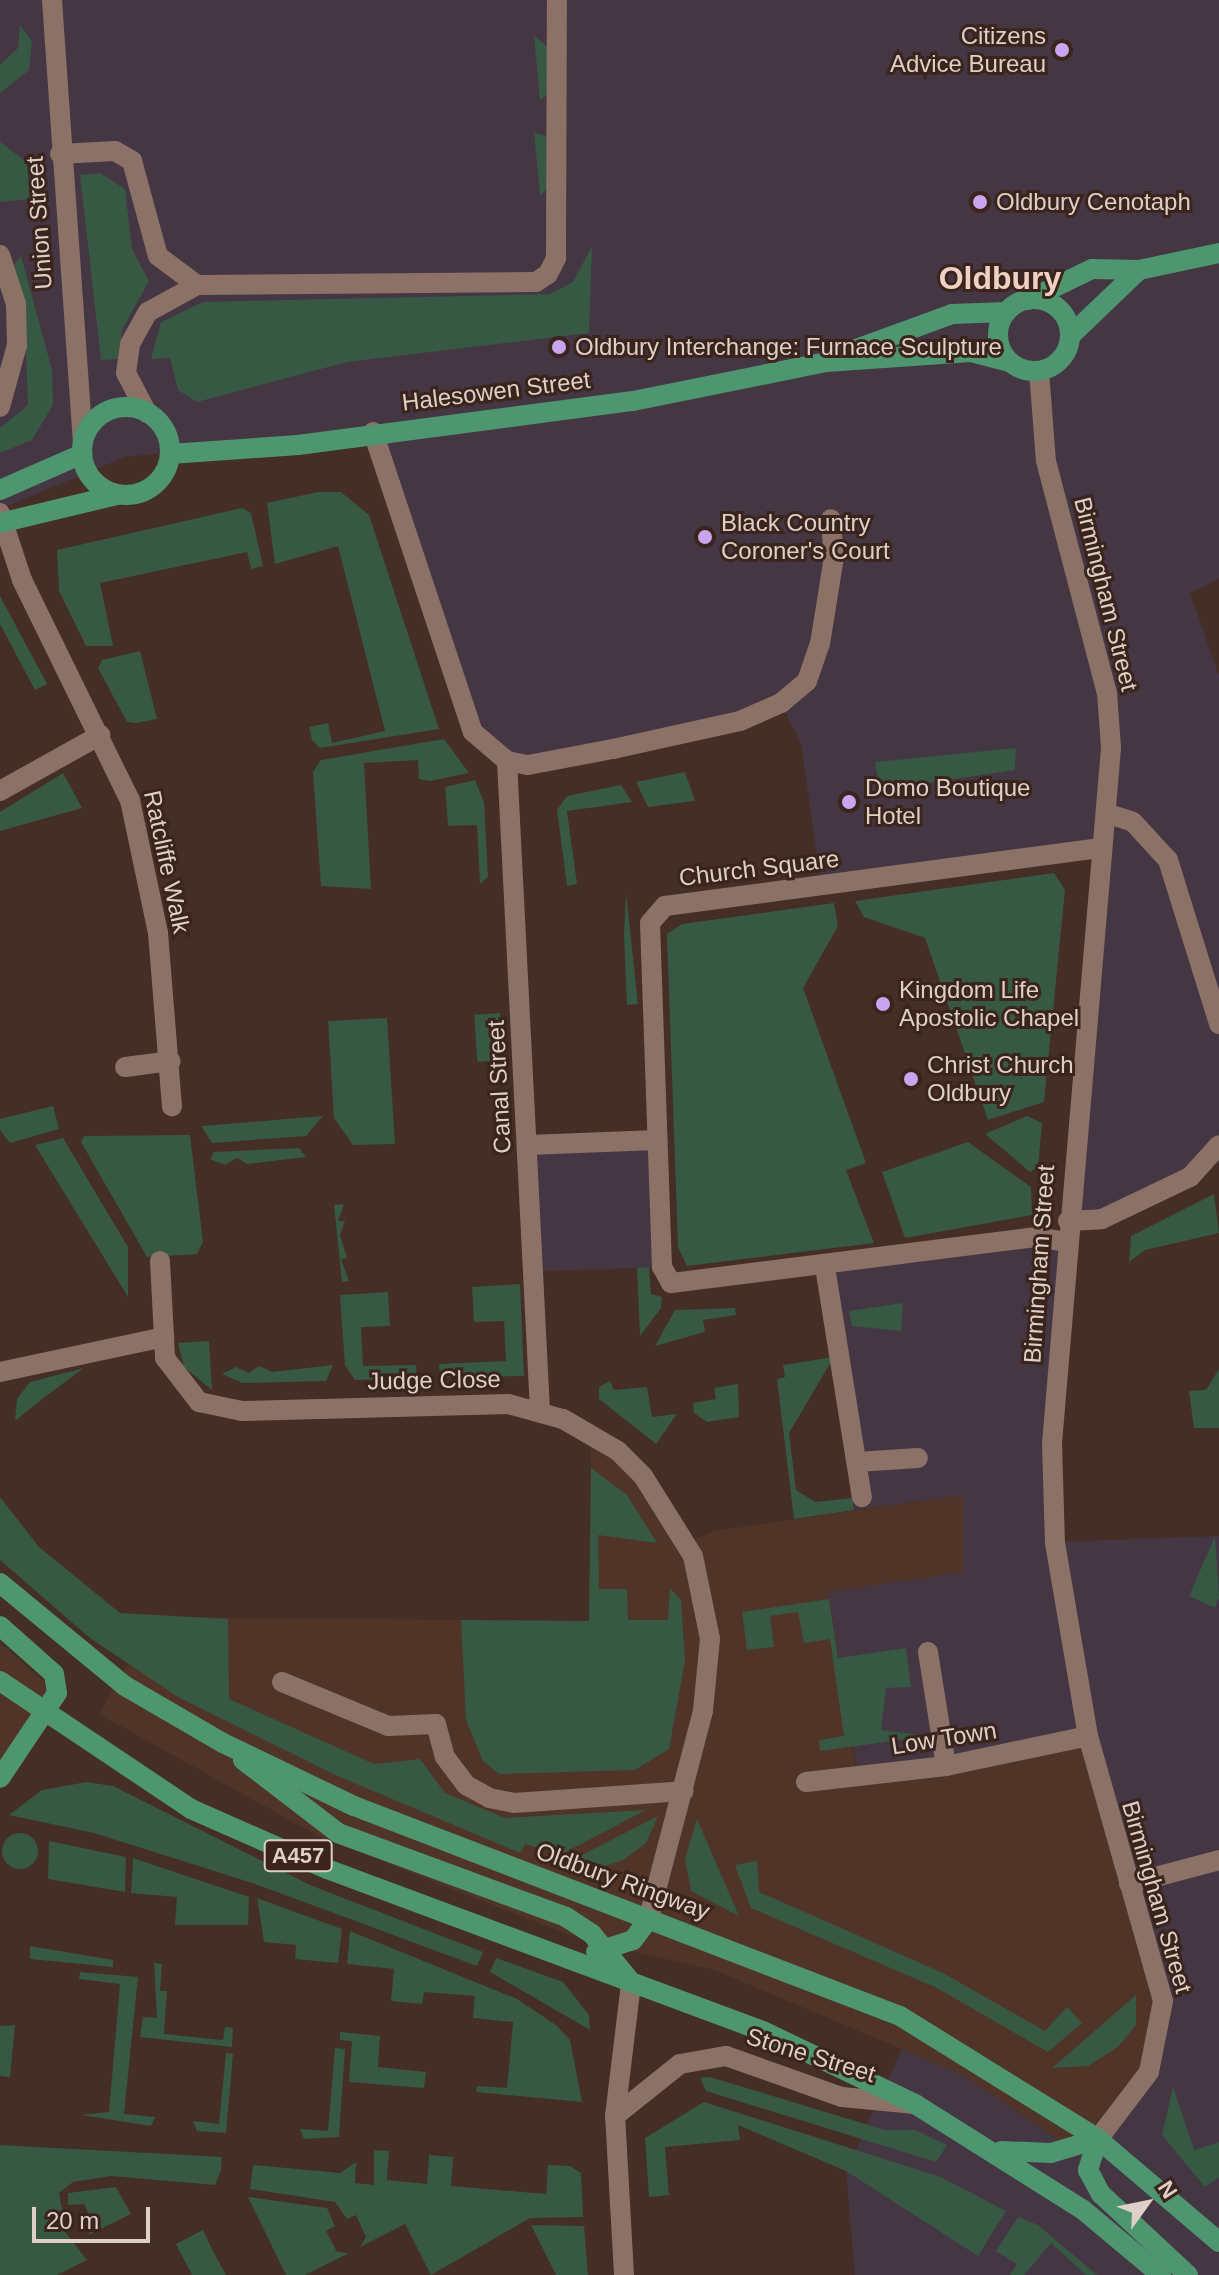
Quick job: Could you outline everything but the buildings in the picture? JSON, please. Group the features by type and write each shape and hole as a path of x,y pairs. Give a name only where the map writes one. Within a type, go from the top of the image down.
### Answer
{"main road":[{"path":"1139,270 1097,303 1070,336 1057,363 1039,371 1010,362 998,338 1006,312 1028,300 1092,269 1139,270 1219,253"},
{"path":"1028,300 1060,311 1070,336"},
{"name":"Halesowen Street","path":"826,362 930,320 1006,312"},
{"name":"Halesowen Street","path":"170,454 633,401 826,362 971,352 1010,362"},
{"path":"0,490 82,448 105,412 147,413 162,426 170,454 151,488 1,520"},
{"path":"82,448 96,483 117,495"},
{"name":"Oldbury Ringway","path":"0,1583 125,1686 225,1744 354,1806 900,2016 1098,2139 1219,2242"},
{"path":"0,1626 54,1674 57,1693 47,1717 0,1778"},
{"name":"A457","path":"0,1681 47,1717 191,1809 566,1959 765,2032 915,2104 990,2147 1082,2209 1161,2275"},
{"path":"225,1744 338,1833 566,1917 606,1949 631,1983"},
{"path":"566,1959 633,1940 648,1920"},
{"path":"990,2147 1021,2157 1098,2139"},
{"path":"1098,2139 1088,2170 1101,2194 1188,2275"}],"street":[{"name":"Union Street","path":"52,0 82,448"},
{"path":"147,413 126,373 130,344 148,312 197,285 536,282 548,274 556,258 557,0"},
{"path":"60,154 115,151 132,161 158,256 197,285"},
{"path":"0,255 3,292 16,304 17,345 3,361 0,407"},
{"name":"Birmingham Street","path":"1039,371 1046,461 1107,693 1106,813 1068,1221 1052,1443 1055,1528 1088,1736 1163,2001 1160,2035 1149,2072 1098,2139"},
{"path":"373,432 473,732 507,761 528,765 740,721 781,703 807,681 820,644 834,557 831,519"},
{"name":"Ratcliffe Walk","path":"1,520 22,580 100,735 141,841 171,1061 172,1106"},
{"path":"0,791 100,735"},
{"name":"Canal Street","path":"507,761 540,1410"},
{"path":"1106,813 1133,822 1168,860 1219,1024"},
{"name":"Church Square","path":"1067,1242 1036,1237 825,1267 671,1283 662,1267 650,923 658,908 1101,848"},
{"path":"125,1067 171,1061"},
{"path":"528,1145 657,1140"},
{"path":"1068,1221 1102,1219 1190,1177 1219,1145"},
{"name":"Judge Close","path":"160,1261 165,1358 183,1390 218,1406 477,1403 540,1410 618,1451 643,1476 693,1556 710,1639 703,1711 648,1920"},
{"path":"825,1267 862,1497"},
{"path":"0,1372 164,1337"},
{"path":"857,1462 918,1458"},
{"path":"928,1652 946,1766"},
{"path":"282,1682 388,1726 436,1724 445,1757 466,1785 514,1803 684,1791"},
{"name":"Low Town","path":"806,1782 946,1766 1088,1736"},
{"path":"1129,1884 1219,1860"},
{"path":"624,2275 615,2116 631,1983"},
{"name":"Stone Street","path":"615,2116 680,2064 726,2056 842,2097 915,2104"}],"shaded area":[{"path":"0,0 1219,0 1219,579 1190,593 1219,676 1219,1165 1213,1158 1190,1177 1068,1221 1100,848 821,886 801,743 781,703 528,765 486,749 373,432 125,457 0,509"},
{"path":"657,1140 661,1267 533,1271 528,1145"},
{"path":"1067,1242 1055,1542 1219,1536 1219,2275 855,2275 846,2171 902,2049 965,2076 1084,2157 858,1777 828,1592 963,1572 963,1547 927,1500 854,1510 825,1267"},
{"path":"591,1434 618,1451 687,1543 714,1531 963,1495 963,1572 828,1592 857,1777 1088,1736 1163,2001 1154,2058 1084,2157 965,2076 715,1970 582,1940 320,1837 99,1714 154,1617 589,1621"},
{"path":"0,1643 57,1693 0,1778"}],"green space":[{"path":"20,25 32,41 29,70 0,93 0,65 18,48"},
{"path":"534,35 548,48 548,93 540,101"},
{"path":"534,132 547,137 549,188 540,195"},
{"path":"0,142 27,162 30,199 0,202"},
{"path":"100,173 125,189 132,249 149,281 122,330 118,359 101,360 80,175"},
{"path":"592,246 589,333 347,362 197,402 178,390 170,358 151,359 161,322 203,302 550,294 573,282"},
{"path":"21,256 52,370 53,405 32,440 0,453 0,428 28,405 24,305 14,265"},
{"path":"318,492 341,492 369,515 439,729 320,748 312,740 309,727 328,723 332,743 385,731 338,546 275,564 267,503"},
{"path":"242,508 251,513 263,566 251,569 247,552 100,583 113,646 86,646 59,591 57,550"},
{"path":"0,596 47,684 35,690 0,624"},
{"path":"140,651 157,719 127,722 98,668 102,660"},
{"path":"444,739 469,773 430,781 419,779 418,760 364,763 371,889 321,886 313,772 321,760"},
{"path":"1016,748 1015,770 880,790 875,762"},
{"path":"685,772 695,801 648,807 636,782"},
{"path":"63,773 82,808 0,831 0,812"},
{"path":"475,780 484,802 488,877 480,884 477,825 448,826 445,787"},
{"path":"621,785 632,802 567,811 577,884 567,886 557,810 567,796"},
{"path":"1054,873 1065,890 1044,1102 988,1120 925,938 864,917 855,901"},
{"path":"626,893 638,1004 627,1005 624,935"},
{"path":"834,903 838,926 803,988 866,1163 846,1170 874,1243 687,1266 678,1247 667,934 682,924"},
{"path":"500,1013 503,1060 477,1062 474,1015"},
{"path":"387,1018 395,1144 353,1145 334,1118 328,1021"},
{"path":"53,1106 59,1129 10,1143 0,1130 0,1119"},
{"path":"323,1116 306,1136 212,1143 201,1126"},
{"path":"1027,1116 1042,1123 1038,1167 1030,1172 985,1134"},
{"path":"190,1135 203,1242 197,1254 147,1257 81,1142 84,1136"},
{"path":"63,1138 128,1247 128,1297 35,1145"},
{"path":"968,1142 1031,1187 1032,1215 905,1238 882,1172"},
{"path":"299,1148 306,1157 247,1164 237,1158 225,1165 210,1159 214,1152"},
{"path":"1214,1194 1219,1233 1145,1250 1129,1262 1131,1236"},
{"path":"344,1204 338,1221 345,1221 340,1235 347,1258 341,1259 349,1281 342,1282 334,1205"},
{"path":"649,1267 651,1294 662,1297 661,1308 640,1336 637,1268"},
{"path":"520,1284 524,1376 440,1377 439,1364 506,1361 504,1321 474,1322 472,1287"},
{"path":"388,1292 390,1326 361,1327 363,1366 416,1365 417,1378 355,1380 345,1365 340,1295"},
{"path":"903,1303 901,1331 852,1326 849,1311"},
{"path":"735,1308 736,1315 703,1320 705,1332 655,1346 675,1310"},
{"path":"209,1341 212,1390 184,1367 178,1343"},
{"path":"834,1357 789,1433 796,1490 815,1502 852,1498 854,1510 794,1519 777,1379 785,1377 783,1365"},
{"path":"333,1365 326,1381 242,1383 222,1374 236,1367 249,1373 259,1366 272,1372"},
{"path":"84,1368 15,1421 17,1399 30,1382"},
{"path":"1219,1369 1219,1428 1194,1428 1189,1391 1206,1390"},
{"path":"610,1381 614,1390 647,1387 652,1417 677,1414 656,1444 599,1399 599,1387"},
{"path":"738,1384 739,1417 707,1422 694,1413 693,1403 716,1399 714,1388"},
{"path":"591,1468 627,1495 657,1543 598,1535 599,1589 627,1589 628,1620 668,1620 670,1588 681,1600 685,1661 669,1749 635,1770 499,1774 483,1761 466,1720 461,1620 589,1621"},
{"path":"0,1497 39,1547 120,1613 228,1619 229,1699 374,1764 420,1759 445,1793 505,1818 646,1810 562,1854 525,1844 520,1853 333,1774 178,1697 90,1638 0,1560"},
{"path":"1215,1536 1219,1597 1215,1608 1189,1596"},
{"path":"829,1599 838,1658 906,1648 911,1687 886,1688 881,1730 929,1736 820,1751 819,1740 844,1736 830,1639 804,1643 798,1612 770,1616 774,1647 747,1650 742,1612"},
{"path":"87,1782 113,1786 310,1885 483,1952 477,1966 258,1885 94,1833 9,1815 42,1790"},
{"path":"658,1816 646,1843 623,1860 605,1866 574,1859"},
{"path":"697,1819 739,1916 691,1891 685,1859"},
{"path":"20,1833 32,1839 38,1851 32,1863 20,1869 8,1863 2,1851 8,1839"},
{"path":"49,1841 126,1857 125,1892 48,1879"},
{"path":"133,1858 249,1897 248,1925 175,1925 177,1897 131,1893"},
{"path":"757,1861 759,1892 943,1973 1045,2031 1067,2007 1082,2023 1048,2052 937,1988 751,1908 735,1865"},
{"path":"257,1898 342,1929 338,1963 295,1959 296,1945 264,1942"},
{"path":"350,1931 517,1999 556,2025 570,2040 582,2102 476,2092 477,2086 507,2088 513,2022 473,2018 475,1996 424,1992 422,2004 391,2001 394,1969 347,1964"},
{"path":"30,1946 113,1960 113,1967 30,1959"},
{"path":"496,1958 563,1982 589,2015 590,2030 490,1972"},
{"path":"154,1963 162,1964 160,1991 167,1991 164,2034 223,2040 225,2027 233,2028 232,2047 140,2037 143,2017 157,2018"},
{"path":"80,1972 138,1977 124,2114 155,2117 151,2126 81,2115 109,2112 120,1984 79,1979"},
{"path":"1136,1995 1136,2025 1118,2047 1088,2066 1052,2068"},
{"path":"15,2025 10,2077 0,2076 0,2026"},
{"path":"340,2032 380,2036 378,2067 426,2072 424,2088 349,2082 352,2041 340,2040"},
{"path":"335,2048 345,2049 339,2137 304,2139 300,2129 328,2131"},
{"path":"226,2053 233,2054 226,2133 197,2131 193,2121 219,2124"},
{"path":"710,2077 885,2130 915,2130 947,2145 936,2162 706,2091 700,2078"},
{"path":"1173,2087 1194,2150 1219,2142 1219,2178 1205,2187 1162,2135"},
{"path":"704,2102 941,2177 1006,2211 978,2256 846,2171 738,2125 740,2140 665,2147 669,2195 649,2197 645,2138"},
{"path":"0,2145 222,2157 221,2171 215,2185 111,2176 73,2182 59,2193 63,2214 55,2219 87,2260 57,2275 0,2275"},
{"path":"374,2150 389,2151 387,2180 427,2184 429,2155 453,2157 451,2186 546,2194 548,2165 570,2166 581,2173 583,2217 530,2218 431,2275 405,2224 360,2247 366,2237 356,2215 347,2219 335,2202 250,2189 253,2165 340,2173 356,2162 355,2183 374,2185"},
{"path":"116,2187 131,2214 88,2235 94,2225 84,2204 68,2205 68,2193"},
{"path":"248,2197 327,2208 335,2226 326,2231 337,2252 349,2253 305,2275 286,2275"},
{"path":"1018,2217 1038,2225 1097,2275 1086,2275 1051,2243 1024,2275 1010,2275 1017,2264 996,2251"},
{"path":"531,2225 584,2226 588,2275 556,2275"},
{"path":"203,2230 226,2275 192,2275 176,2244"}],"place":[{"name":"Citizens Advice Bureau","path":"1062,50"},
{"name":"Oldbury Cenotaph","path":"980,202"},
{"name":"Oldbury Interchange: Furnace Sculpture","path":"559,347"},
{"name":"Black Country Coroner's Court","path":"705,537"},
{"name":"Domo Boutique Hotel","path":"849,802"},
{"name":"Kingdom Life Apostolic Chapel","path":"883,1004"},
{"name":"Christ Church Oldbury","path":"911,1079"}],"district":[{"name":"Oldbury","path":"1000,278"}]}
